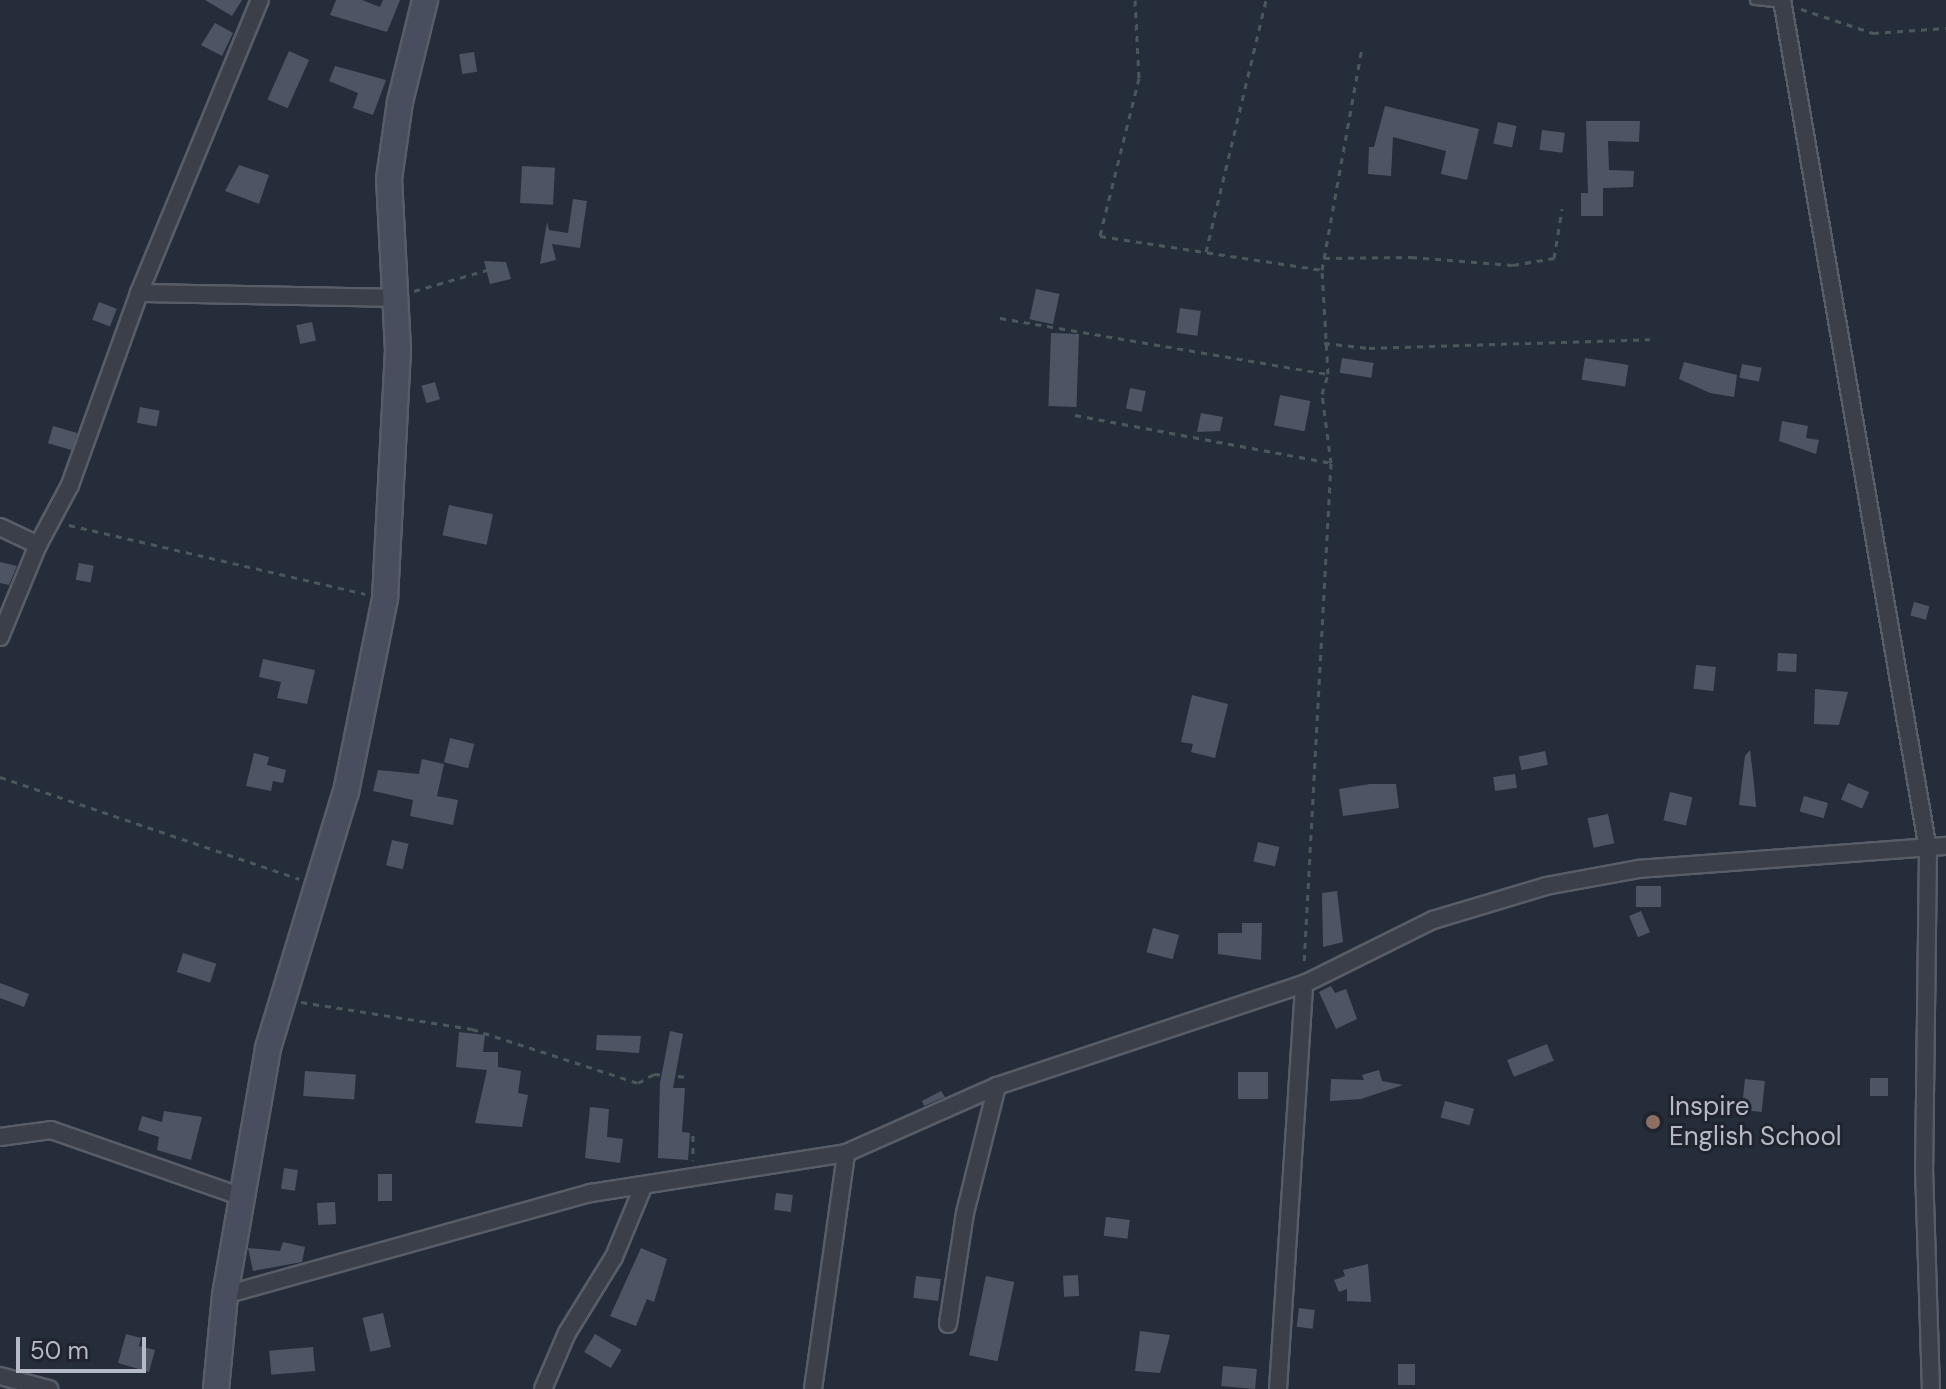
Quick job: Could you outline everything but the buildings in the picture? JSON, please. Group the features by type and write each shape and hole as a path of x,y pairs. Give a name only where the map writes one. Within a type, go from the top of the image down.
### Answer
{"street":[{"path":"0,637 38,545 70,485 139,293 260,0"},
{"path":"216,1389 225,1295 268,1048 321,886 346,792 385,598 398,350 392,298 389,179 400,102 425,0"},
{"path":"1782,1 1928,850 1924,1168 1931,1389"},
{"path":"139,293 392,298"},
{"path":"0,527 38,545"},
{"path":"225,1295 591,1193 846,1153 997,1086 1304,984 1433,920 1546,886 1639,869 1928,850 1946,846"},
{"path":"1278,1389 1304,984"},
{"path":"948,1324 965,1213 997,1086"},
{"path":"0,1137 51,1130 242,1197"},
{"path":"813,1389 846,1153"},
{"path":"543,1389 567,1333 614,1257 643,1187"},
{"path":"0,1376 49,1389"}],"lane":[{"path":"1755,0 1782,1"}],"path":[{"path":"1135,0 1139,78 1100,236 1322,270"},
{"path":"1206,252 1266,0"},
{"path":"1782,1 1873,33 1946,28"},
{"path":"1304,984 1303,915 1331,463 1322,394 1328,374 1322,270 1362,47"},
{"path":"1324,258 1411,257 1513,265 1554,258 1562,209"},
{"path":"392,298 497,267"},
{"path":"1000,318 1328,374"},
{"path":"1324,343 1369,348 1650,339"},
{"path":"1075,415 1331,463"},
{"path":"50,521 385,598"},
{"path":"0,777 321,886"},
{"path":"286,1000 472,1029 638,1083 654,1074 688,1077"},
{"path":"690,1179 693,1135"}],"place":[{"name":"Inspire English School","path":"1653,1122"}]}
